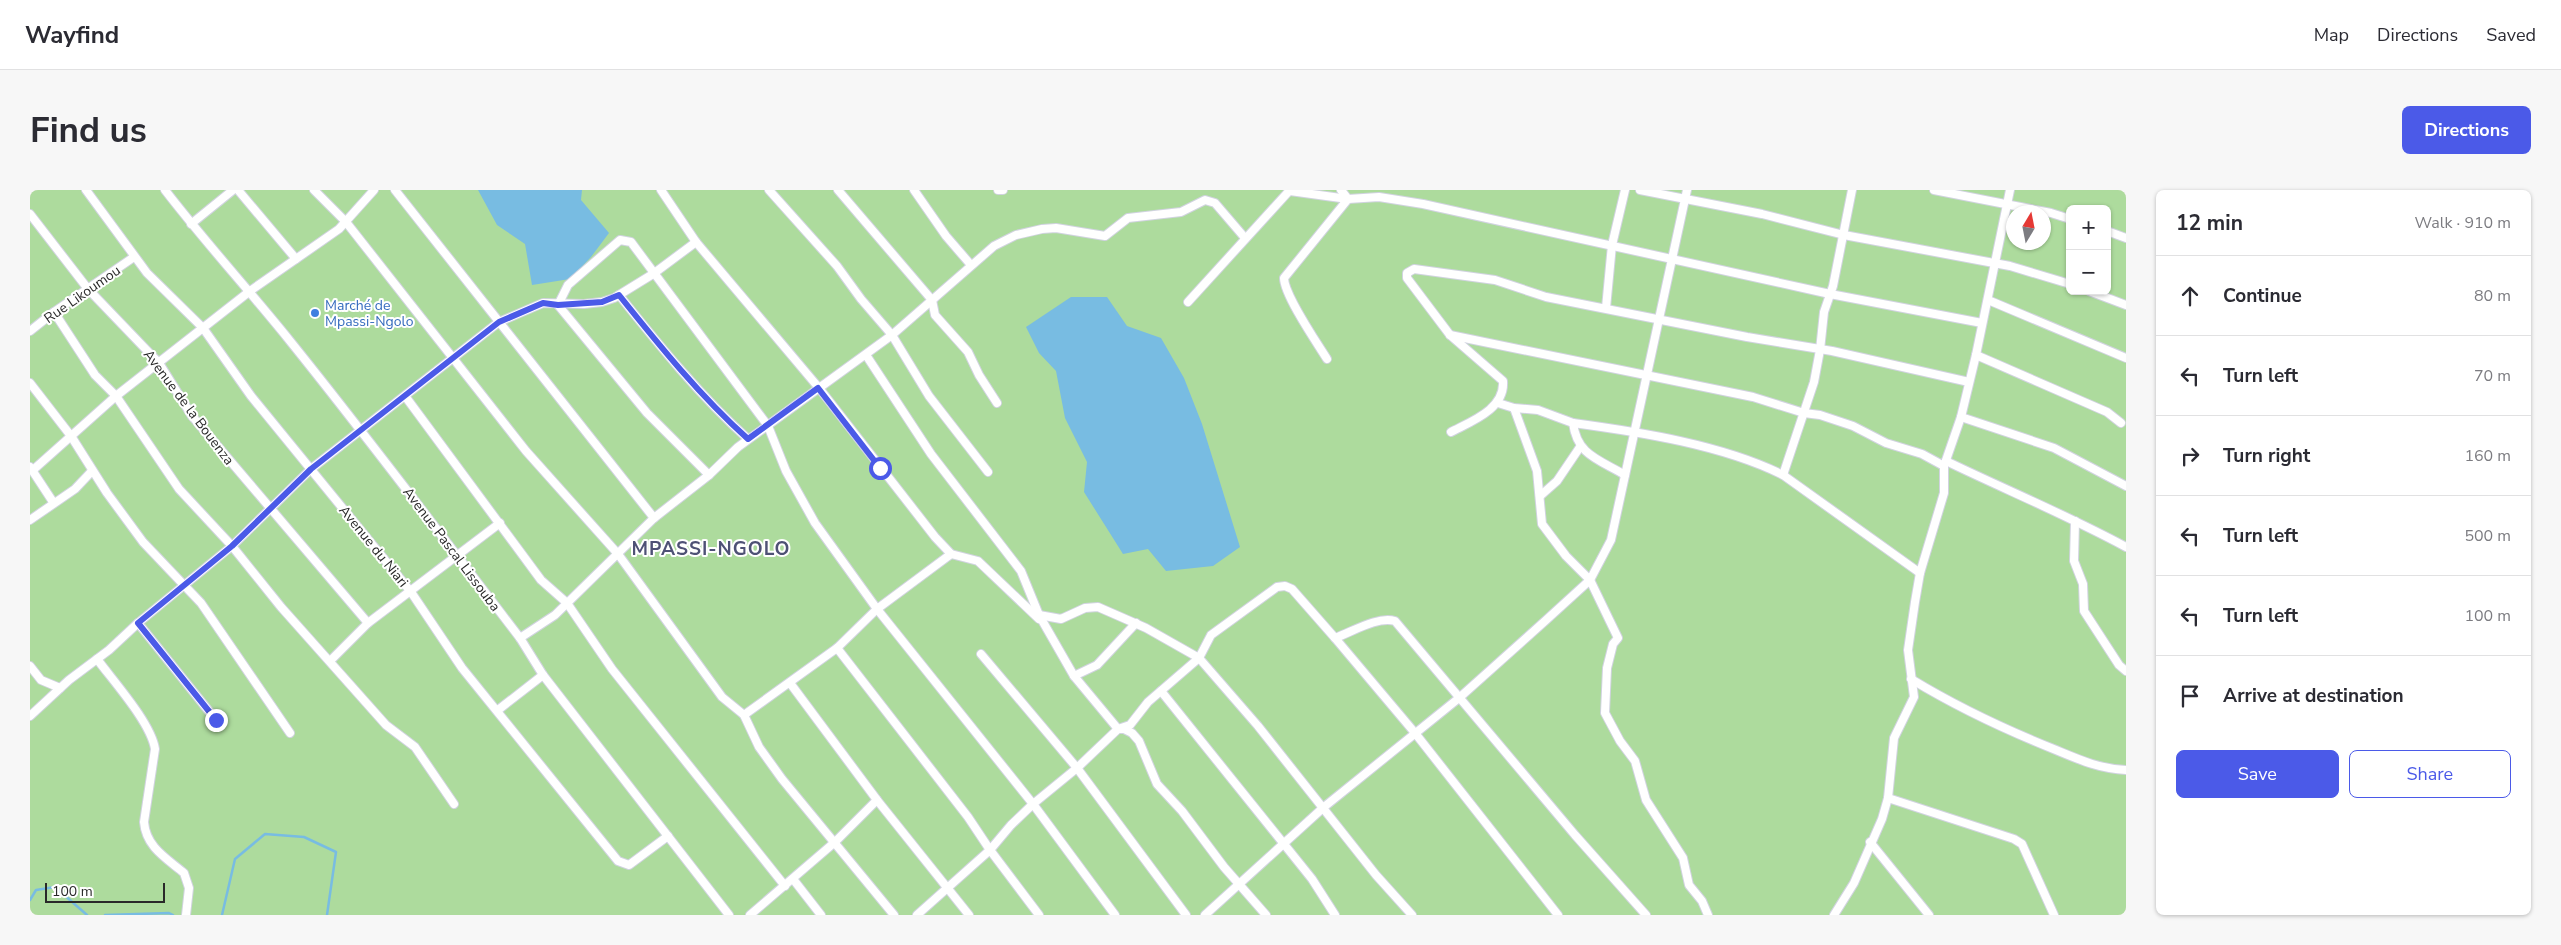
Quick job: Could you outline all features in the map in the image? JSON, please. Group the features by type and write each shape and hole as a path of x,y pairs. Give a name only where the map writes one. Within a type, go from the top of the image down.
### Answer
{"street":[{"name":"Avenue du Niari","path":"86,190 134,257 162,290 203,328 251,396 411,592 462,668 498,710 618,861 629,865 668,836"},
{"name":"Avenue Pascal Lissouba","path":"165,190 191,224 250,291 362,430 520,638 543,675 729,915"},
{"path":"191,224 233,190"},
{"path":"238,190 296,259"},
{"path":"314,190 346,222 526,451 618,554 722,697 744,715 759,747 840,852 894,915"},
{"path":"53,502 31,469 116,396 250,291 330,237 374,190"},
{"path":"395,190 654,518"},
{"path":"769,190 837,266 861,299 892,334 934,403 988,472"},
{"path":"839,190 932,300 935,314 968,352 979,375 997,402"},
{"path":"914,190 946,236 971,265"},
{"path":"998,190 1003,190"},
{"path":"1188,302 1290,190 1348,198 1379,197 1423,204 1830,294 1982,324"},
{"path":"1341,190 1348,198"},
{"path":"1606,308 1612,245 1625,190"},
{"path":"1640,190 1762,214 1844,235 2021,268 2066,283"},
{"path":"1205,915 1324,807 1459,698 1590,580 1611,540 1687,190"},
{"path":"1783,475 1804,413 1820,350 1824,312 1844,235 1852,190"},
{"path":"1934,190 2066,218"},
{"path":"1834,915 1854,883 1870,842 1882,819 1888,798 1894,738 1914,697 1908,650 1920,573 1944,493 1945,463 1961,417 1976,355 2010,190"},
{"path":"663,191 696,242 818,388 951,554 978,562 1046,626"},
{"path":"1327,360 1284,284 1284,278 1348,198"},
{"path":"520,638 543,624 654,518 709,475 748,439 866,355 994,246 1016,235 1056,228 1105,236 1128,218 1181,212 1204,200 1215,203 1245,238"},
{"name":"Avenue de la Bouenza","path":"30,214 88,289 158,363 192,416 368,623"},
{"path":"2111,232 2126,238"},
{"path":"558,305 568,285 623,239 631,242 768,426 786,471 815,522 877,609 1033,804 1115,915"},
{"path":"30,716 60,688 186,586 232,546 311,469 499,322 543,303 558,305 602,302 619,295 653,274 696,242"},
{"name":"Rue Likoumou","path":"30,331 54,312 134,257"},
{"path":"1452,432 1498,403 1503,388 1502,381 1450,335 1407,278 1410,271 1414,269 1472,276 1508,284 1546,297 1832,351 1969,382"},
{"path":"619,295 694,385 723,417 748,439"},
{"path":"2100,295 2126,305"},
{"path":"1988,300 2126,358"},
{"path":"558,305 647,413 709,475"},
{"path":"54,312 95,375 116,396 179,489 232,546 281,607 386,726 415,747 454,804"},
{"path":"1450,335 1735,392 1804,413 1820,415 1854,426 1886,443 1945,463 2126,546"},
{"path":"866,355 931,454 1021,571 1038,616 1046,626 1074,676 1118,729"},
{"path":"1976,355 2107,412 2121,423"},
{"path":"30,384 71,436 92,471 143,542 186,586 212,617 290,733"},
{"path":"405,396 541,580 567,603 612,669 785,886"},
{"path":"1498,403 1514,408 1538,410 1573,423 1634,432 1744,459 1783,475 1920,573"},
{"path":"1514,408 1537,471 1542,524 1566,556 1590,580 1618,638 1613,644 1607,668 1605,713 1620,742 1635,761 1646,800 1683,858 1689,884 1702,901 1708,915"},
{"path":"1961,417 2054,448 2126,486"},
{"path":"1573,423 1574,435 1580,447 1624,475"},
{"path":"1540,496 1557,481 1580,447"},
{"path":"30,520 53,502 75,489 92,471"},
{"path":"2075,521 2074,561 2083,584 2084,611 2119,665 2126,671"},
{"path":"330,661 368,623 500,523"},
{"path":"744,715 790,684 837,648 877,609 951,554"},
{"path":"917,915 990,850 1011,825 1033,804 1077,768 1118,729 1130,725 1148,702 1200,658 1211,635 1277,587 1285,586 1292,589 1336,638 1415,733 1558,915"},
{"path":"1038,616 1061,619 1085,608 1098,607 1136,624 1200,658 1324,807 1376,875 1412,915"},
{"path":"1336,638 1379,622 1388,620 1394,622 1646,915"},
{"path":"138,623 216,720"},
{"path":"1074,676 1097,665 1136,624"},
{"path":"837,648 968,817 990,850 1039,915"},
{"path":"981,654 1077,768 1186,915"},
{"path":"97,659 143,721 154,742 155,749 144,822 145,833 150,844 184,873 188,879 186,915"},
{"path":"30,666 41,680 60,688"},
{"path":"498,710 543,675"},
{"path":"1911,678 1946,700 2007,731 2092,765 2106,769 2126,770"},
{"path":"790,684 877,800 969,915"},
{"path":"1161,691 1312,879 1335,915"},
{"path":"1118,729 1124,729 1132,733 1139,741 1157,784 1187,817 1224,867 1240,883 1266,915"},
{"path":"1888,798 2014,839 2022,844 2054,915"},
{"path":"750,915 834,842 877,800"},
{"path":"1870,842 1929,915"},
{"path":"793,879 822,915"}],"green space":[{"path":"30,190 2126,190 2126,915 30,915"}],"water":[{"path":"478,190 582,190 581,200 609,233 591,257 570,279 532,285 525,244 497,225"},
{"path":"1071,297 1107,297 1127,326 1161,338 1184,378 1202,424 1240,547 1213,566 1166,571 1148,549 1123,554 1084,492 1087,462 1065,418 1056,371 1039,353 1026,327"}],"waterway":[{"path":"222,915 235,859 265,834 304,837 336,852 327,915"},
{"path":"30,900 36,890 55,887 87,915"},
{"path":"105,915 169,913 173,915"}],"place":[{"name":"Marché de Mpassi-Ngolo","path":"315,313"}],"district":[{"name":"MPASSI-NGOLO","path":"711,548"}],"route":[{"path":"216,720 138,623 186,586 232,546 311,469 499,322 532,307 543,303 558,305 602,302 619,295 694,385 723,417 748,439 818,388 880,468"}]}
